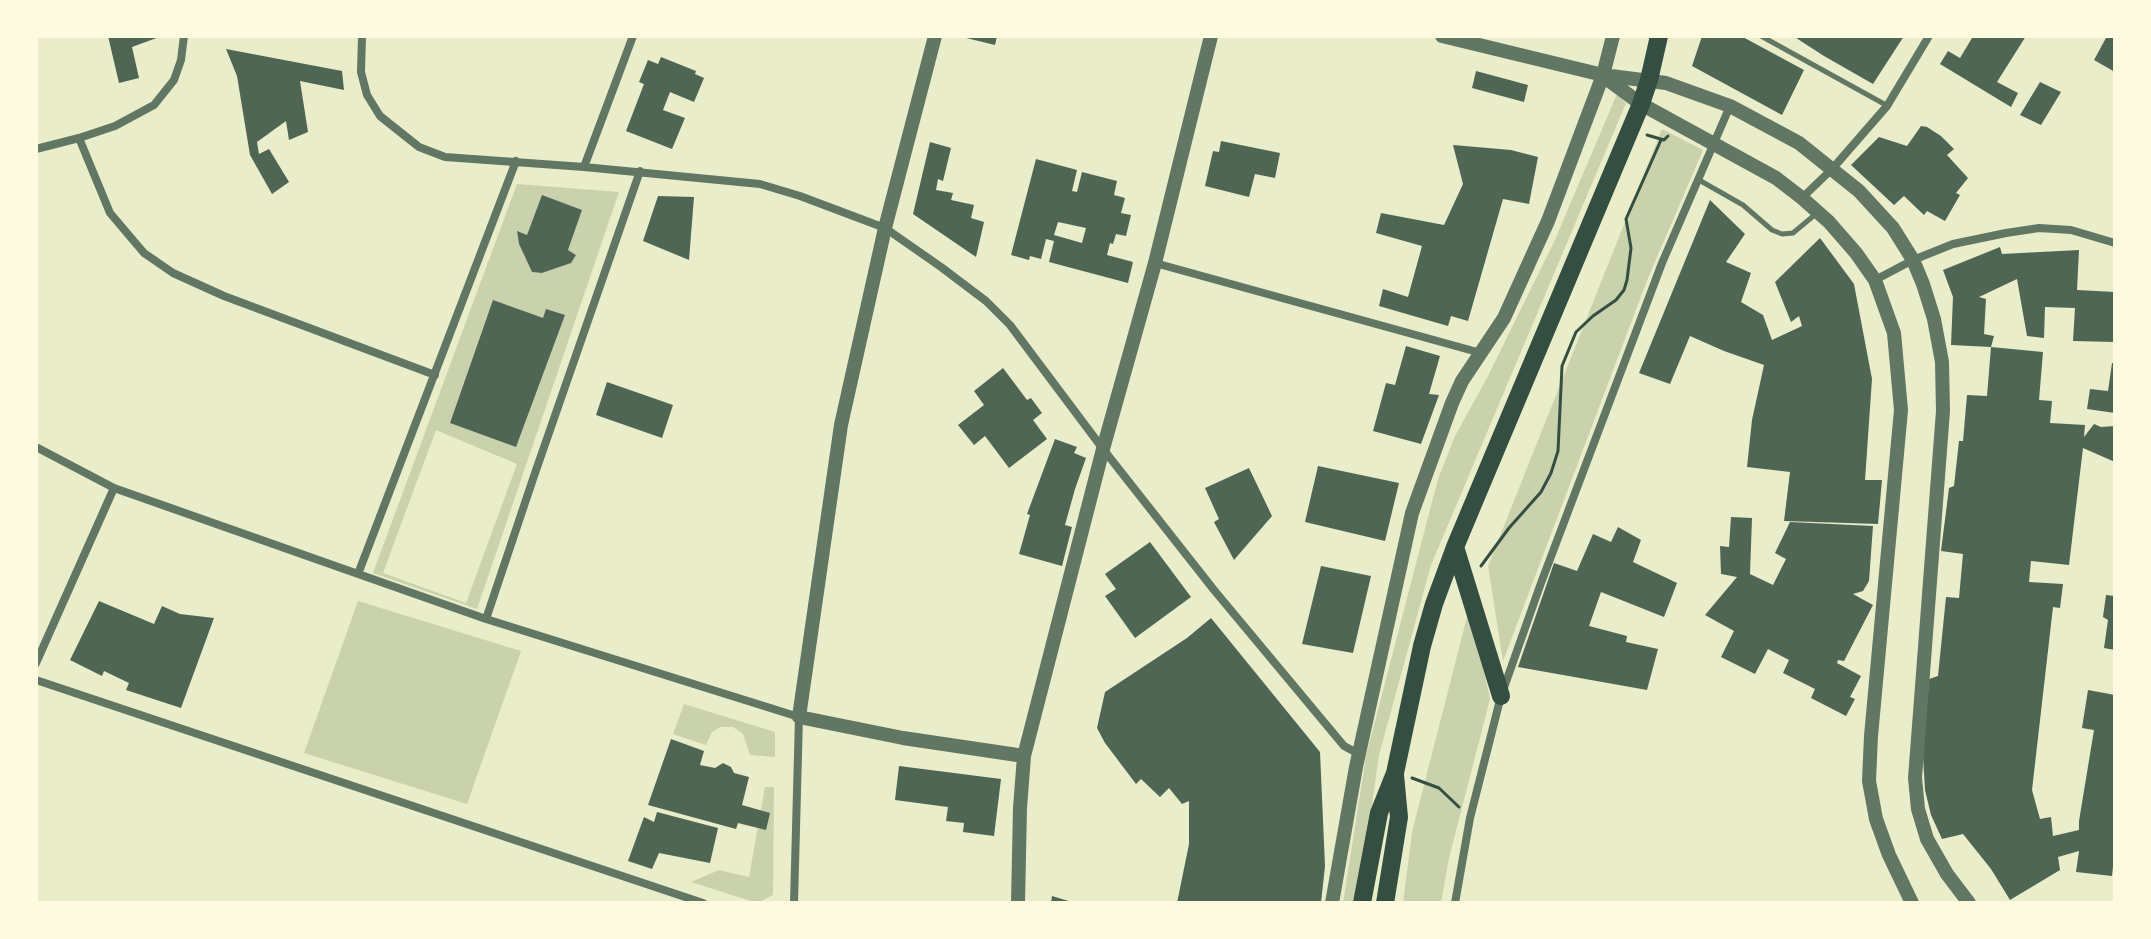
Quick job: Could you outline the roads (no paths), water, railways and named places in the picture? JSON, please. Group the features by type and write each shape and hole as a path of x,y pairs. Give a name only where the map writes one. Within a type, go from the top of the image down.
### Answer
{"highway":[{"path":"1362,903 1379,813 1395,773 1434,604 1455,547 1631,130 1649,80 1659,36"},
{"path":"1455,547 1501,696"},
{"path":"1385,903 1399,817 1395,773"}],"street":[{"path":"36,149 115,126 154,105 174,80 184,36"},
{"path":"362,36 361,72 367,95 380,116 419,147 445,157 640,171 760,184 885,228 986,301 1010,325 1214,590 1344,746 1359,754"},
{"path":"584,167 633,36"},
{"path":"794,903 799,717 841,425 885,228 935,36"},
{"path":"1018,903 1024,756 1103,449 1155,263 1211,36"},
{"path":"1442,36 1603,75 1666,83 1730,106 1799,143 1833,168 1893,228 1913,260 1934,319 1942,362 1943,411 1915,778 1918,809 1927,839 1947,874 1969,903"},
{"path":"1332,903 1359,754 1412,513 1462,381 1504,318 1548,221 1603,75 1613,36"},
{"path":"1802,198 1833,168 1887,106 1929,36"},
{"path":"1603,75 1641,104 1776,178 1818,212 1856,253 1875,280 1894,333 1901,410 1869,781 1876,819 1912,903"},
{"path":"1455,903 1470,818 1501,696 1662,263 1730,106"},
{"path":"79,138 110,213 144,253 173,273 224,296 435,375"},
{"path":"358,574 516,161"},
{"path":"486,619 640,171"},
{"path":"1875,280 1953,244 2006,233 2039,228 2071,230 2115,243"},
{"path":"1155,263 1482,353"},
{"path":"36,447 114,488 486,619 799,717 903,738 1024,756"},
{"path":"36,663 114,488"},
{"path":"36,680 703,903"}],"lane":[{"path":"1761,36 1887,106"},
{"path":"1698,180 1743,205 1772,230 1782,234 1793,233 1818,212"}]}
